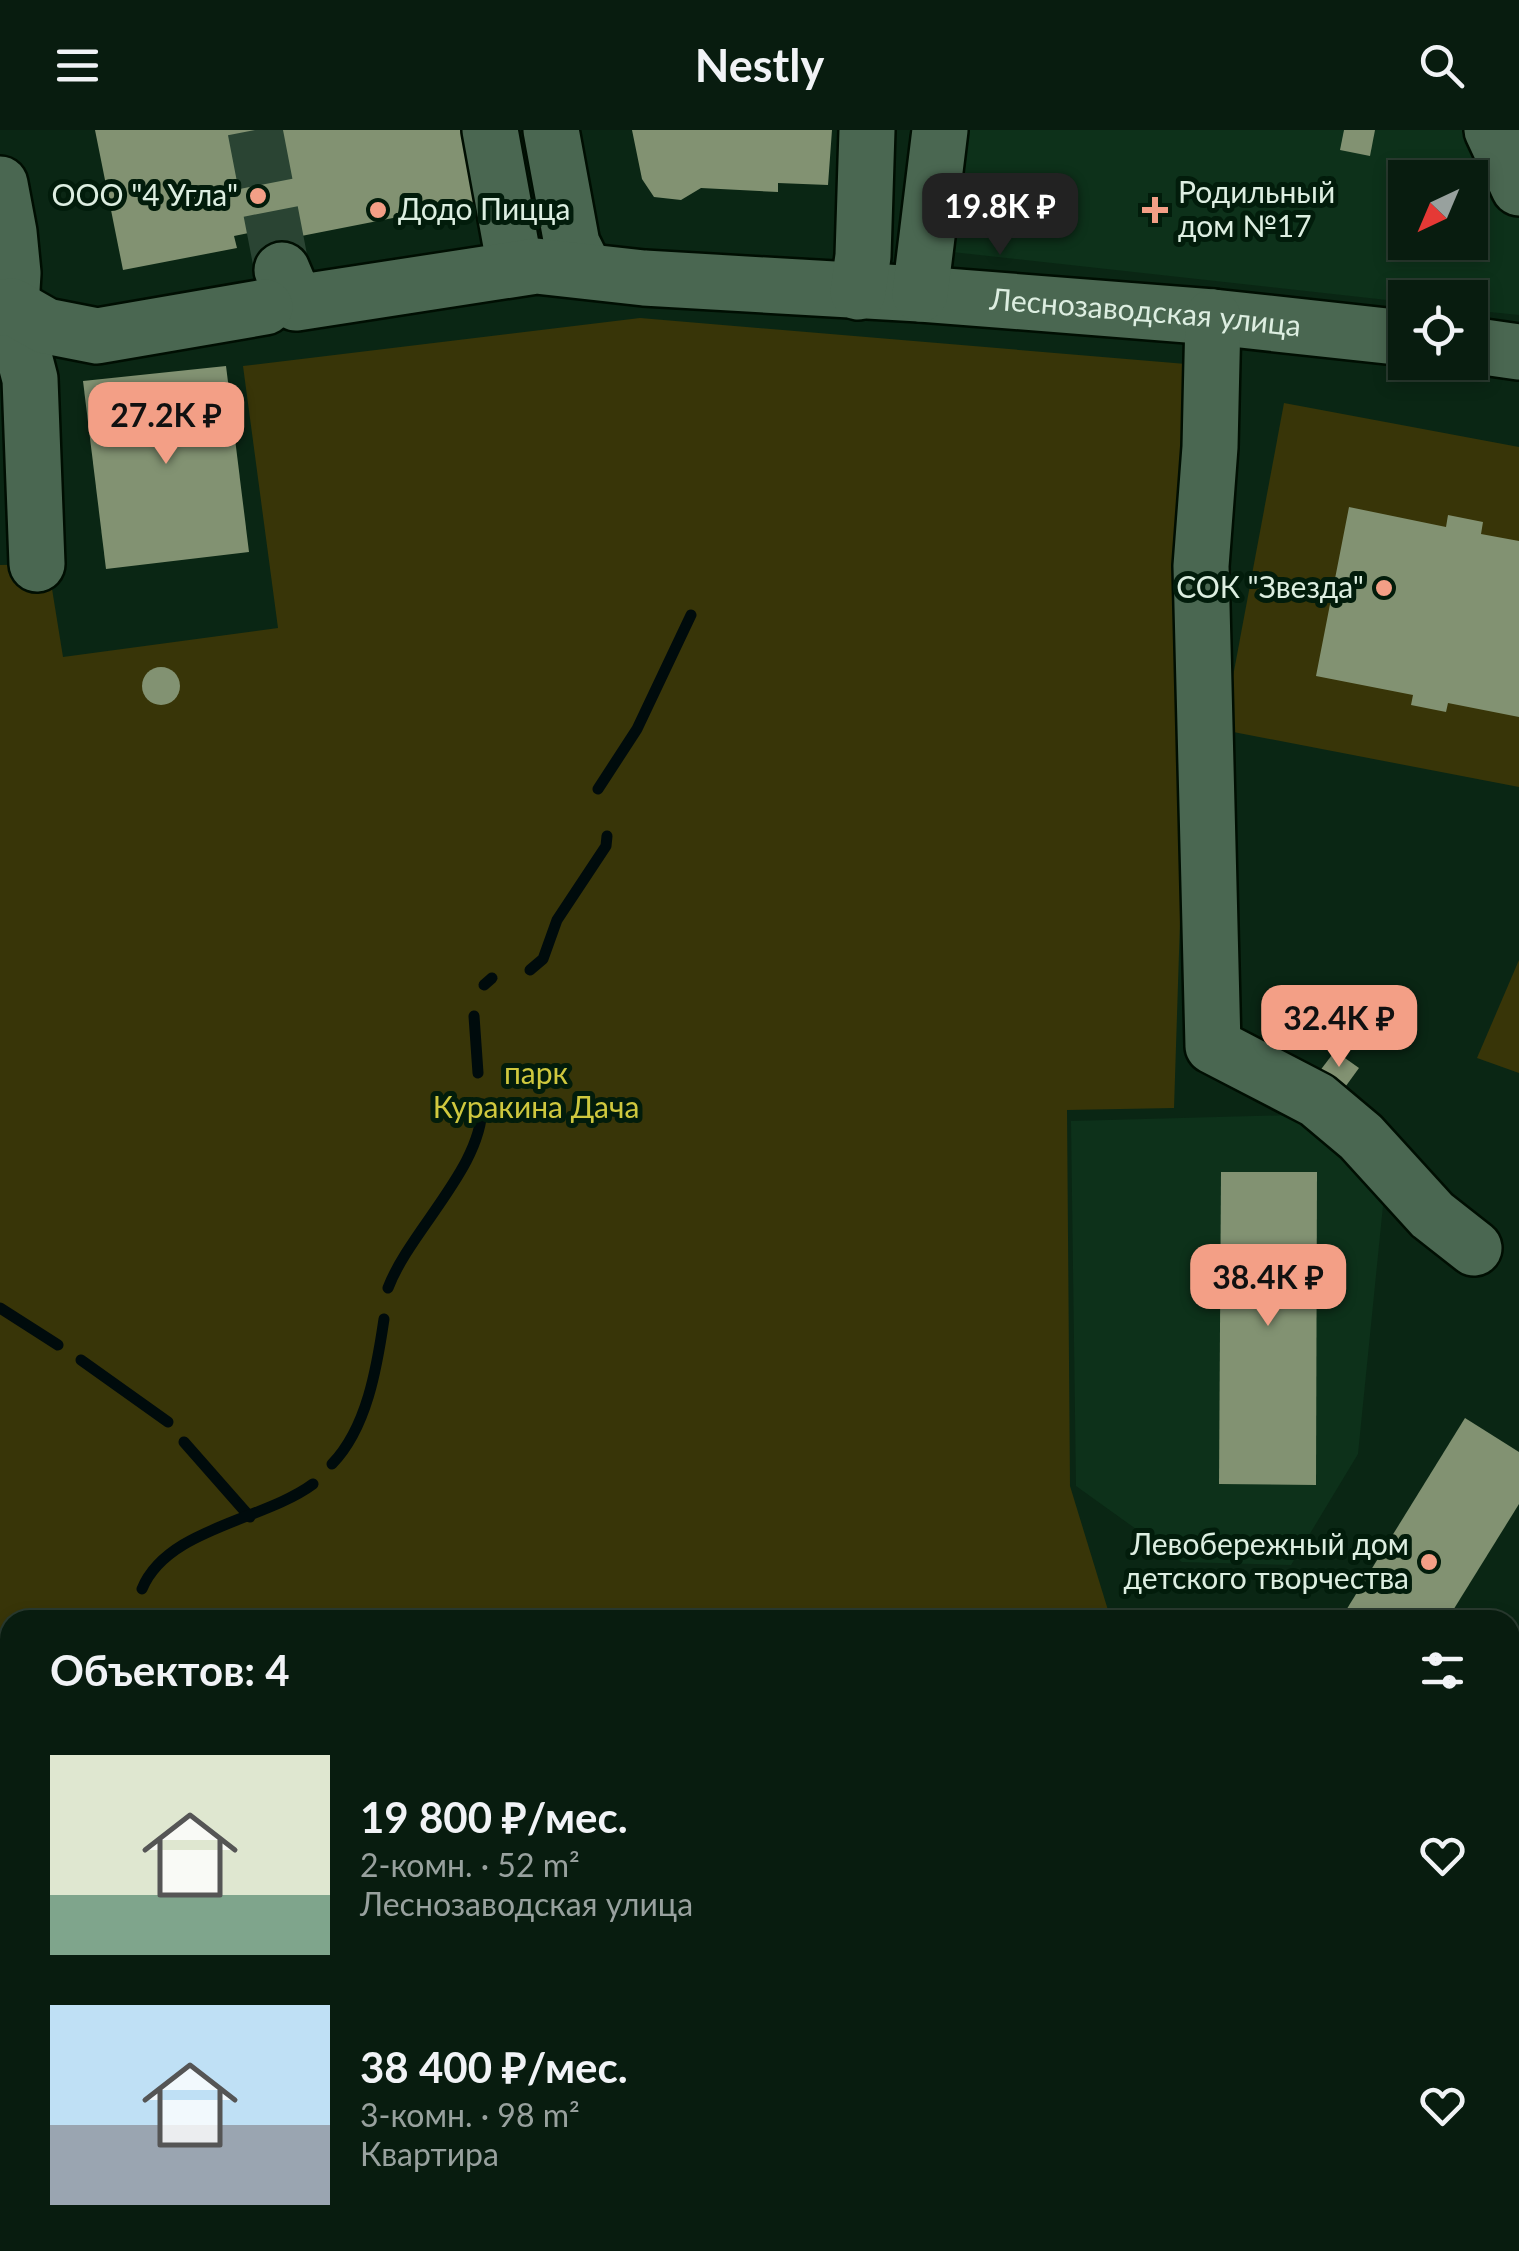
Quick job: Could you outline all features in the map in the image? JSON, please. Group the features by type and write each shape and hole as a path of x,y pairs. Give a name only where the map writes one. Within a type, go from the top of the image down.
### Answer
{"street":[{"path":"490,130 515,267"},
{"path":"551,130 572,244 585,270"},
{"path":"858,292 867,130"},
{"path":"920,294 940,130"},
{"path":"1492,130 1519,188"},
{"path":"0,184 13,273 6,307 30,379 37,564"},
{"name":"Леснозаводская улица","path":"6,307 46,326 98,336 274,289 296,303 515,267 920,294 1388,336"},
{"path":"1214,318 1201,566 1212,1046 1316,1100 1361,1137 1432,1215 1474,1248"},
{"path":"1488,348 1519,352"}],"shaded area":[{"name":"Родильный дом №17","path":"909,130 1519,130 1519,315 1488,312 1488,280 1388,280 1388,300 925,249 903,242"},
{"path":"1294,1115 1384,1196 1358,1454 1291,1565 1182,1562 1076,1486 1071,1121"}],"green space":[{"name":"парк Куракина Дача","path":"640,318 1198,365 1174,1108 1067,1110 1070,1486 1108,1610 0,1610 0,565 48,564 63,657 278,628 243,366"},
{"name":"СОК \"Звезда\"","path":"1284,403 1519,447 1519,787 1223,730"},
{"path":"1519,960 1519,1073 1477,1058"}],"building":[{"path":"95,130 502,130 515,194 286,239 291,268 272,272 264,230 234,236 237,248 123,270"},
{"path":"632,130 832,130 828,185 778,183 778,192 701,188 681,200 654,197 642,179"},
{"path":"1344,130 1375,130 1370,156 1340,150"},
{"path":"226,366 249,552 106,569 83,381"},
{"path":"1349,507 1446,527 1448,515 1483,522 1481,534 1519,541 1519,717 1448,703 1446,712 1411,705 1413,695 1316,676"},
{"path":"161,667 175,672 180,686 175,700 161,705 147,700 142,686 147,672"},
{"path":"1335,1051 1359,1068 1343,1090 1319,1072"},
{"path":"1221,1172 1317,1172 1316,1485 1219,1484"},
{"name":"Левобережный дом детского творчества","path":"1465,1418 1519,1452 1519,1504 1453,1610 1346,1610"}],"waterway":[{"path":"598,789 637,729 691,615"},
{"path":"530,970 543,959 557,920 606,846 607,836"},
{"path":"484,985 492,978"},
{"path":"474,1016 478,1073"},
{"path":"388,1288 471,1151 482,1104"},
{"path":"0,1308 58,1345"},
{"path":"332,1464 362,1415 384,1319"},
{"path":"81,1360 168,1422"},
{"path":"184,1442 250,1517"},
{"path":"142,1589 154,1568 172,1552 313,1484"}],"tunnel":[{"path":"255,130 282,270"}],"place":[{"name":"ООО \"4 Угла\"","path":"258,196"},
{"name":"Додо Пицца","path":"378,210"},
{"name":"Родильный дом №17","path":"1155,210"},
{"name":"СОК \"Звезда\"","path":"1384,588"},
{"name":"Левобережный дом детского творчества","path":"1429,1562"}]}
